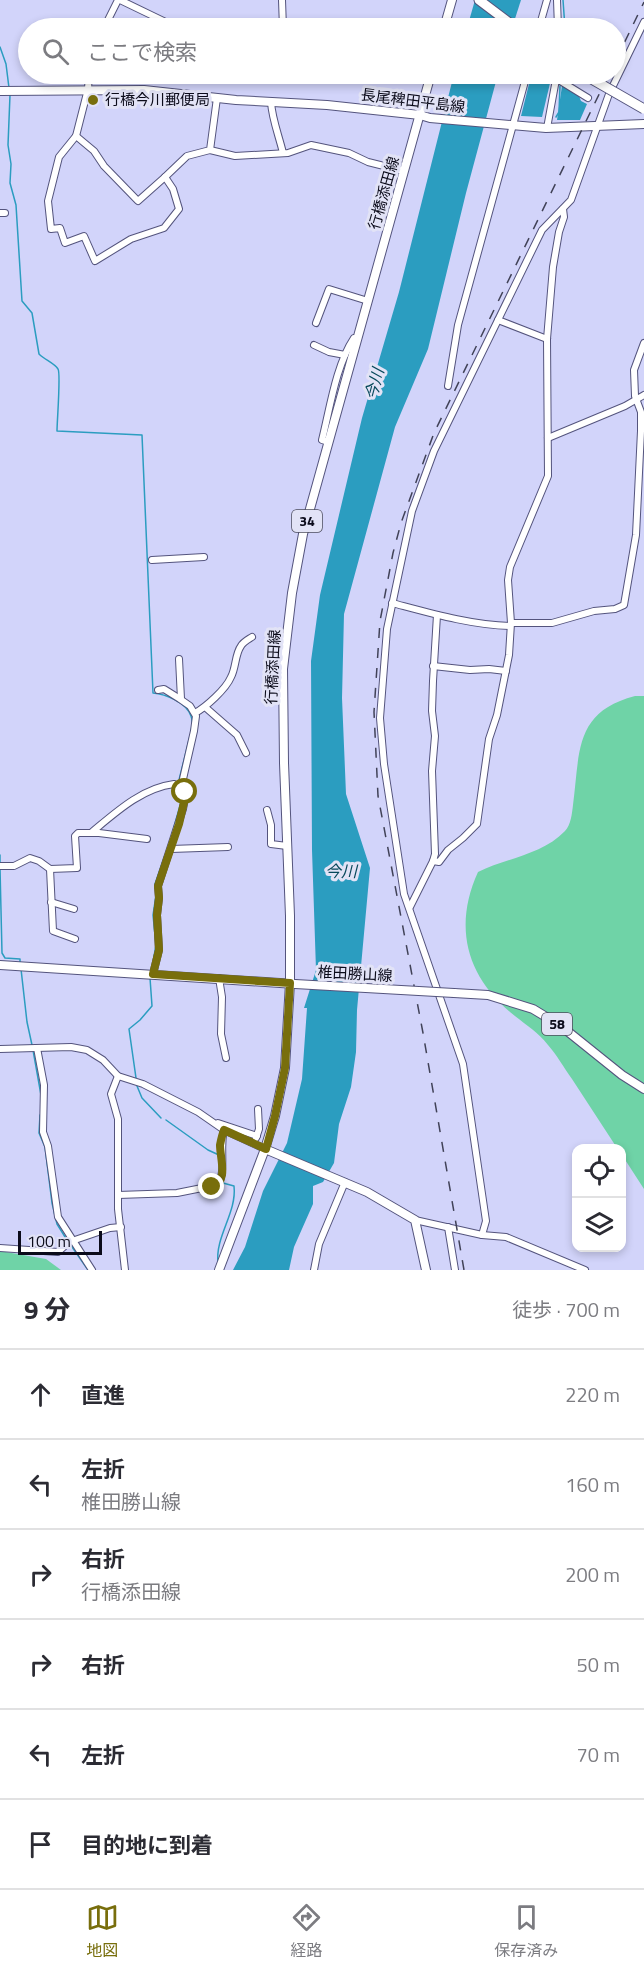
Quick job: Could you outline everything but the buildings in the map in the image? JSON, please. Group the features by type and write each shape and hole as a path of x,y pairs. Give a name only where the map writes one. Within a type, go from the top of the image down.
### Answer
{"highway":[{"path":"479,0 503,18"},
{"path":"600,84 644,109"}],"main road":[{"path":"447,18 452,0"},
{"name":"行橋添田線","path":"219,1270 268,1150 285,1068 293,983 283,669 292,593 303,534 427,84"},
{"name":"長尾稗田平島線","path":"0,91 144,90 217,98 327,105 430,118 547,128 644,124"},
{"name":"椎田勝山線","path":"0,965 488,995 533,1009 561,1026 622,1076 644,1089"},
{"path":"268,1150 368,1192 415,1220 426,1270"}],"street":[{"path":"109,18 119,0 157,18"},
{"path":"282,0 283,18"},
{"path":"542,18 547,0"},
{"path":"557,0 558,18"},
{"path":"626,62 644,22"},
{"path":"88,84 76,136 59,157 48,201 51,229 60,228 65,243 84,236 95,261 132,239 164,228 179,209 173,189 165,177"},
{"path":"448,386 458,325 510,125 524,84"},
{"path":"547,128 555,84"},
{"path":"568,84 588,98"},
{"path":"482,1235 486,1221 463,1064 404,894 384,764 380,718 384,657 403,546 434,451 542,230 571,200 597,126 616,84"},
{"path":"210,150 217,98"},
{"path":"271,102 283,153"},
{"path":"76,136 94,151 104,166 138,201 187,156 210,150 235,156 295,152 305,146 320,146 404,171"},
{"path":"433,861 439,862 448,850 477,824 489,739 497,715 506,671 511,624 507,596 510,567 548,476 547,339 553,267 558,232 564,217 563,209"},
{"path":"553,218 558,232"},
{"path":"316,324 329,289 368,301"},
{"path":"498,320 547,339"},
{"path":"329,442 322,440 345,355 354,338 357,339"},
{"path":"392,603 437,615 495,626 552,623 624,605 636,535 641,431 641,412 636,401 634,370 644,343"},
{"path":"314,345 329,352 345,355"},
{"path":"548,438 636,401 644,395"},
{"path":"152,560 204,557"},
{"path":"410,908 433,861 435,844 432,771 435,736 432,711 437,615"},
{"path":"195,713 206,707 231,677 241,645 252,637"},
{"path":"179,659 181,699"},
{"path":"433,666 506,671"},
{"path":"153,974 159,950 158,886 185,798 183,779 194,731 195,713 181,699 164,689 158,690"},
{"path":"206,707 237,735 246,753"},
{"path":"91,832 146,792 174,784"},
{"path":"267,810 271,825 271,844 287,846"},
{"path":"0,866 14,866 30,858 50,869 77,868 75,836 78,833 91,832 147,839"},
{"path":"171,849 228,847"},
{"path":"50,869 53,931 75,939"},
{"path":"51,902 74,909"},
{"path":"219,978 222,997 221,1034 226,1058"},
{"path":"0,1049 71,1047 87,1050 103,1060 118,1076 143,1084 212,1121 224,1130 268,1150"},
{"path":"37,1048 44,1085 43,1132 48,1146 56,1211 61,1225 92,1270"},
{"path":"118,1076 111,1094 118,1119 118,1195 125,1270"},
{"path":"254,1144 259,1129 258,1109"},
{"path":"212,1121 257,1136"},
{"path":"118,1195 177,1193 217,1185 222,1177 220,1142 224,1130"},
{"path":"314,1270 320,1244 345,1182"},
{"path":"415,1220 482,1235 506,1237 585,1270"},
{"path":"0,1248 58,1252 73,1241 110,1228 122,1227"},
{"path":"448,1227 456,1270"}],"green space":[{"path":"635,696 644,696 644,1189 626,1161 626,1144 614,1144 551,1049 539,1035 510,1012 483,982 468,948 466,930 467,911 478,872 546,846 569,826 584,737 590,724 601,712 615,703"},
{"path":"0,1251 46,1259 61,1270 0,1270"}],"water":[{"path":"475,0 521,0 515,18 470,18"},
{"name":"今川","path":"451,84 495,84 428,349 395,427 344,614 342,698 346,794 370,868 357,1010 356,1052 351,1087 339,1124 334,1163 323,1182 313,1186 313,1204 294,1247 289,1270 233,1270 245,1247 263,1191 287,1143 302,1079 307,1008 304,1008 316,970 312,850 311,661 320,595 362,418 399,292"},
{"path":"529,84 550,84 542,117 521,116"},
{"path":"562,86 579,96 581,101 587,104 580,120 557,120"}],"waterway":[{"path":"563,0 564,18"},
{"path":"0,47 6,64 9,88"},
{"path":"556,117 559,112 560,86"},
{"path":"10,95 8,145 11,164 10,183 16,205 22,301 32,313 39,354 54,365 59,372 57,431 142,435 153,693 169,697 185,707 192,718 191,731"},
{"path":"172,834 181,802 179,780 190,736"},
{"path":"0,855 0,863"},
{"path":"155,888 165,855"},
{"path":"0,868 2,953 5,958 20,959 20,962"},
{"path":"152,968 156,945 153,915 156,895"},
{"path":"21,969 32,1045"},
{"path":"136,1078 129,1029 152,1006 150,978"},
{"path":"33,1050 41,1095"},
{"path":"137,1086 142,1098 161,1118"},
{"path":"40,1115 39,1133 45,1147 52,1203 57,1224 67,1240"},
{"path":"166,1120 208,1150 219,1155"},
{"path":"218,1263 220,1243 234,1196 234,1186 223,1183"},
{"path":"70,1244 88,1270"}],"railway":[{"path":"626,39 644,2"},
{"path":"464,1270 423,1033 378,796 374,712 380,621 401,523 434,433 604,84"}],"place":[{"name":"行橋今川郵便局","path":"93,100"}],"route":[{"path":"185,792 179,824 158,886 159,950 153,974 290,983 285,1068 266,1149 224,1130 220,1142 222,1177 220,1183 212,1187"}]}
